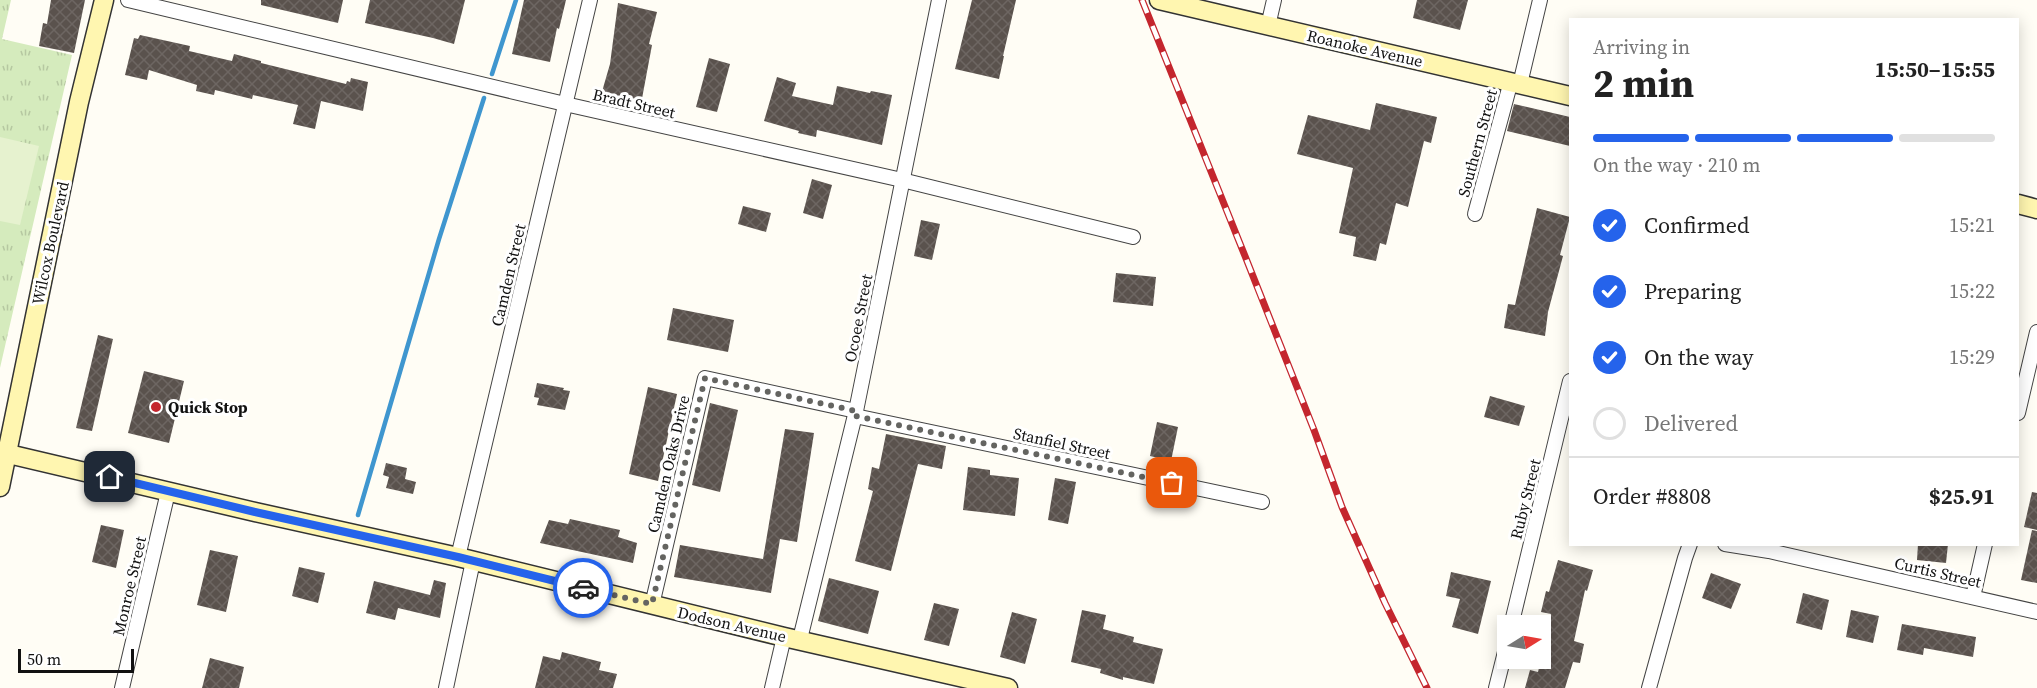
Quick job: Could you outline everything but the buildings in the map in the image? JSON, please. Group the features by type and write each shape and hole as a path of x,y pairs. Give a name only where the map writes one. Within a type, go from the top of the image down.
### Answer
{"main road":[{"name":"Wilcox Boulevard","path":"0,487 3,452 79,102 104,0"},
{"name":"Roanoke Avenue","path":"1159,0 1569,96"},
{"path":"2019,204 2037,208"},
{"name":"Dodson Avenue","path":"3,452 1008,688"}],"street":[{"name":"Bradt Street","path":"128,0 565,104 902,180 1133,237"},
{"name":"Camden Street","path":"446,688 465,559 590,0"},
{"name":"Ocoee Street","path":"772,688 792,638 856,413 939,0"},
{"path":"1268,26 1274,0"},
{"name":"Southern Street","path":"1476,214 1539,0"},
{"path":"2019,408 2037,332"},
{"name":"Camden Oaks Drive","path":"652,604 705,378 856,413"},
{"name":"Ruby Street","path":"1514,615 1569,385"},
{"name":"Stanfiel Street","path":"856,413 1262,502"},
{"name":"Monroe Street","path":"122,688 168,492"},
{"path":"1649,688 1689,546"},
{"name":"Curtis Street","path":"1748,546 1770,548 2037,612"},
{"path":"1973,597 1985,546"},
{"path":"1496,688 1501,669"}],"green space":[{"path":"0,0 11,0 2,39 72,55 0,368"},
{"path":"0,137 39,146 20,225 0,221"}],"waterway":[{"path":"492,74 516,0"},
{"path":"358,515 439,239 484,98"}],"railway":[{"path":"1142,0 1314,430 1342,507 1385,603 1427,688"}],"way so far":[{"path":"583,588 652,604 705,378 856,411 855,416 1172,483"}],"place":[{"name":"Quick Stop","path":"156,407"}],"route":[{"path":"110,477 583,588"}]}
